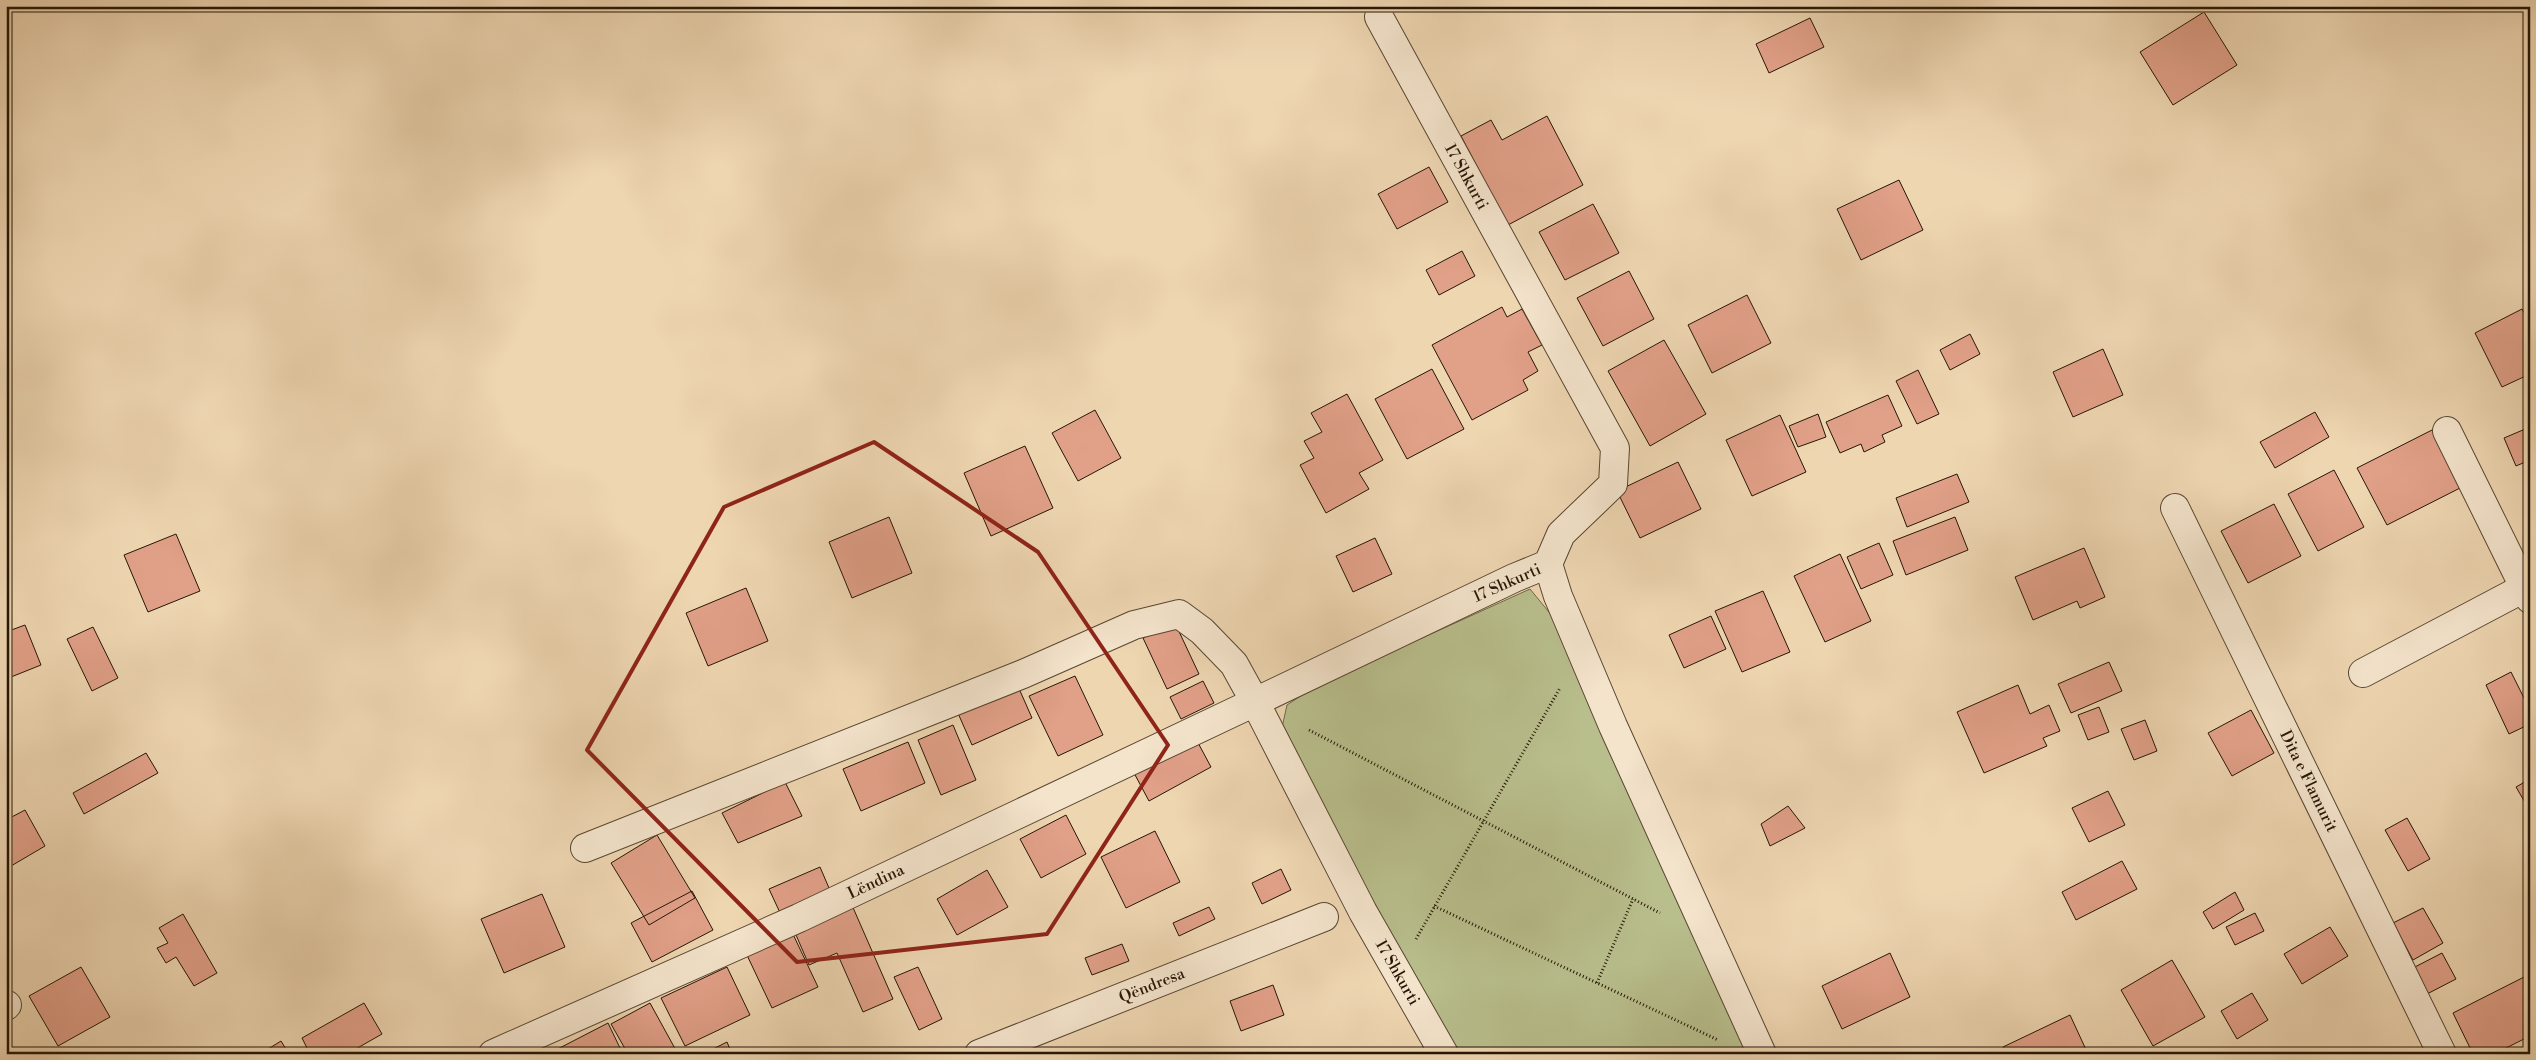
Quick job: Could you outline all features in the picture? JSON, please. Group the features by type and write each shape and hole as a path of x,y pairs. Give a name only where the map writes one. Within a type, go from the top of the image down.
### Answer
{"street":[{"name":"17 Shkurti","path":"1379,17 1616,448 1613,484 1561,534 1548,564 1514,578 1255,702 1363,912 1444,1054"},
{"path":"2363,673 2527,594 2447,431"},
{"name":"Dita e Flamurit","path":"2175,508 2442,1054"},
{"path":"1548,564 1558,596 1613,726 1762,1054"},
{"path":"585,848 1023,674 1134,625 1179,614 1202,631 1234,664 1255,702"},
{"name":"Lëndina","path":"493,1054 808,914 1255,702"},
{"name":"Qëndresa","path":"979,1054 1324,917"}],"path":[{"path":"1412,946 1482,821 1562,685"},
{"path":"1302,727 1711,940"},
{"path":"1597,983 1633,899"},
{"path":"1434,906 1726,1044"}],"highlighted area":[{"path":"874,442 1038,552 1168,745 1047,934 797,962 587,750 724,507"}],"green space":[{"path":"1530,589 1553,617 1754,1054 1457,1054 1281,732 1287,705 1314,687"}],"building":[{"path":"2204,12 2237,65 2173,105 2140,52"},
{"path":"1810,18 1824,47 1769,73 1756,44"},
{"path":"1547,116 1583,185 1508,225 1461,136 1491,120 1502,140"},
{"path":"1429,167 1448,202 1397,229 1378,194"},
{"path":"1899,180 1923,230 1861,260 1837,209"},
{"path":"1593,204 1619,253 1565,280 1539,232"},
{"path":"1462,251 1475,276 1439,295 1426,270"},
{"path":"1629,271 1654,319 1603,346 1577,298"},
{"path":"1747,295 1771,343 1712,373 1688,325"},
{"path":"1502,307 1507,317 1522,309 1542,345 1528,352 1538,371 1523,380 1528,390 1472,420 1432,345"},
{"path":"2522,309 2530,323 2530,374 2502,387 2475,333"},
{"path":"1970,334 1980,354 1950,370 1940,350"},
{"path":"1664,340 1706,414 1650,446 1608,371"},
{"path":"2103,349 2123,395 2073,417 2053,372"},
{"path":"1432,369 1464,429 1407,459 1375,399"},
{"path":"1918,370 1939,414 1917,424 1896,381"},
{"path":"1347,394 1383,460 1359,473 1369,489 1326,513 1300,465 1314,458 1304,441 1322,432 1311,413"},
{"path":"1888,395 1902,426 1882,435 1885,442 1864,452 1861,444 1840,453 1826,422"},
{"path":"1095,410 1121,458 1078,481 1052,433"},
{"path":"2315,412 2329,437 2275,468 2260,442"},
{"path":"1818,414 1826,437 1798,447 1789,426"},
{"path":"1780,415 1806,472 1752,496 1726,440"},
{"path":"2530,427 2530,460 2516,466 2504,438"},
{"path":"2434,429 2464,486 2387,525 2357,468"},
{"path":"1025,446 1053,508 991,536 964,473"},
{"path":"1678,462 1701,509 1640,538 1617,491"},
{"path":"2334,470 2364,527 2318,551 2288,494"},
{"path":"1957,474 1969,502 1907,527 1896,498"},
{"path":"2274,504 2301,556 2248,583 2221,531"},
{"path":"889,517 912,573 852,598 829,542"},
{"path":"1955,517 1968,550 1906,575 1893,541"},
{"path":"176,534 200,591 148,612 124,555"},
{"path":"1375,538 1392,574 1353,592 1336,556"},
{"path":"1879,543 1893,575 1861,589 1847,557"},
{"path":"2084,548 2105,597 2080,608 2077,601 2033,620 2015,577"},
{"path":"1840,554 1871,621 1825,642 1794,576"},
{"path":"746,588 768,641 708,666 686,613"},
{"path":"1763,591 1790,652 1742,672 1715,611"},
{"path":"1711,616 1726,649 1684,668 1669,635"},
{"path":"1175,623 1199,674 1167,689 1143,638"},
{"path":"25,625 41,665 6,679 6,632"},
{"path":"93,627 118,678 92,691 67,639"},
{"path":"2109,662 2122,691 2071,713 2058,684"},
{"path":"2511,672 2530,710 2530,724 2509,734 2486,685"},
{"path":"1075,676 1103,735 1058,756 1029,696"},
{"path":"1203,681 1214,703 1181,719 1170,697"},
{"path":"1017,684 1032,718 972,745 957,711"},
{"path":"2018,685 2030,714 2049,705 2060,731 2043,738 2047,746 1984,773 1957,712"},
{"path":"2099,707 2109,732 2088,740 2078,715"},
{"path":"2251,710 2274,753 2232,776 2208,733"},
{"path":"2145,720 2157,751 2134,760 2121,729"},
{"path":"953,725 976,780 941,795 918,740"},
{"path":"1196,739 1211,767 1149,801 1134,773"},
{"path":"908,742 925,783 861,811 843,769"},
{"path":"146,753 158,773 84,814 73,793"},
{"path":"2530,779 2530,811 2516,787"},
{"path":"785,782 802,816 738,843 722,813"},
{"path":"2108,791 2125,825 2089,842 2072,808"},
{"path":"1788,806 1805,828 1770,846 1761,824"},
{"path":"25,810 45,846 6,869 6,820"},
{"path":"1066,815 1086,854 1041,878 1020,839"},
{"path":"2407,818 2430,859 2408,871 2385,830"},
{"path":"1155,831 1180,882 1126,908 1101,857"},
{"path":"657,835 695,898 649,925 611,863"},
{"path":"2122,861 2137,889 2076,920 2062,892"},
{"path":"820,867 832,895 782,917 769,889"},
{"path":"1281,869 1291,890 1262,904 1252,883"},
{"path":"987,870 1008,907 957,935 937,899"},
{"path":"692,891 713,930 652,962 631,923"},
{"path":"2235,892 2244,910 2213,929 2203,912"},
{"path":"542,894 565,947 504,973 481,919"},
{"path":"851,903 893,999 863,1012 837,953 809,965 793,928"},
{"path":"1209,907 1215,919 1179,936 1173,923"},
{"path":"2423,908 2443,943 2413,960 2393,923"},
{"path":"2255,913 2264,931 2235,945 2226,927"},
{"path":"183,914 217,973 194,986 176,957 166,963 157,948 168,943 159,928"},
{"path":"2330,927 2348,956 2302,984 2284,954"},
{"path":"791,930 818,987 772,1008 745,951"},
{"path":"1122,944 1129,961 1092,975 1085,958"},
{"path":"1890,953 1910,997 1842,1029 1822,986"},
{"path":"2442,953 2456,979 2427,994 2413,968"},
{"path":"2172,960 2205,1017 2153,1046 2121,990"},
{"path":"81,967 110,1017 58,1046 29,996"},
{"path":"727,967 750,1015 685,1046 661,998"},
{"path":"918,967 942,1019 919,1030 894,977"},
{"path":"2530,974 2530,1036 2494,1054 2473,1054 2453,1013"},
{"path":"1273,985 1284,1015 1241,1031 1230,1001"},
{"path":"2252,993 2268,1020 2237,1039 2221,1011"},
{"path":"364,1003 382,1034 347,1054 310,1054 302,1038"},
{"path":"650,1003 678,1054 628,1054 611,1024"},
{"path":"2070,1015 2088,1054 2006,1054 2003,1047"},
{"path":"608,1023 620,1048 609,1054 548,1054"},
{"path":"281,1041 289,1054 260,1054"},
{"path":"727,1042 732,1054 705,1054 705,1053"}]}
